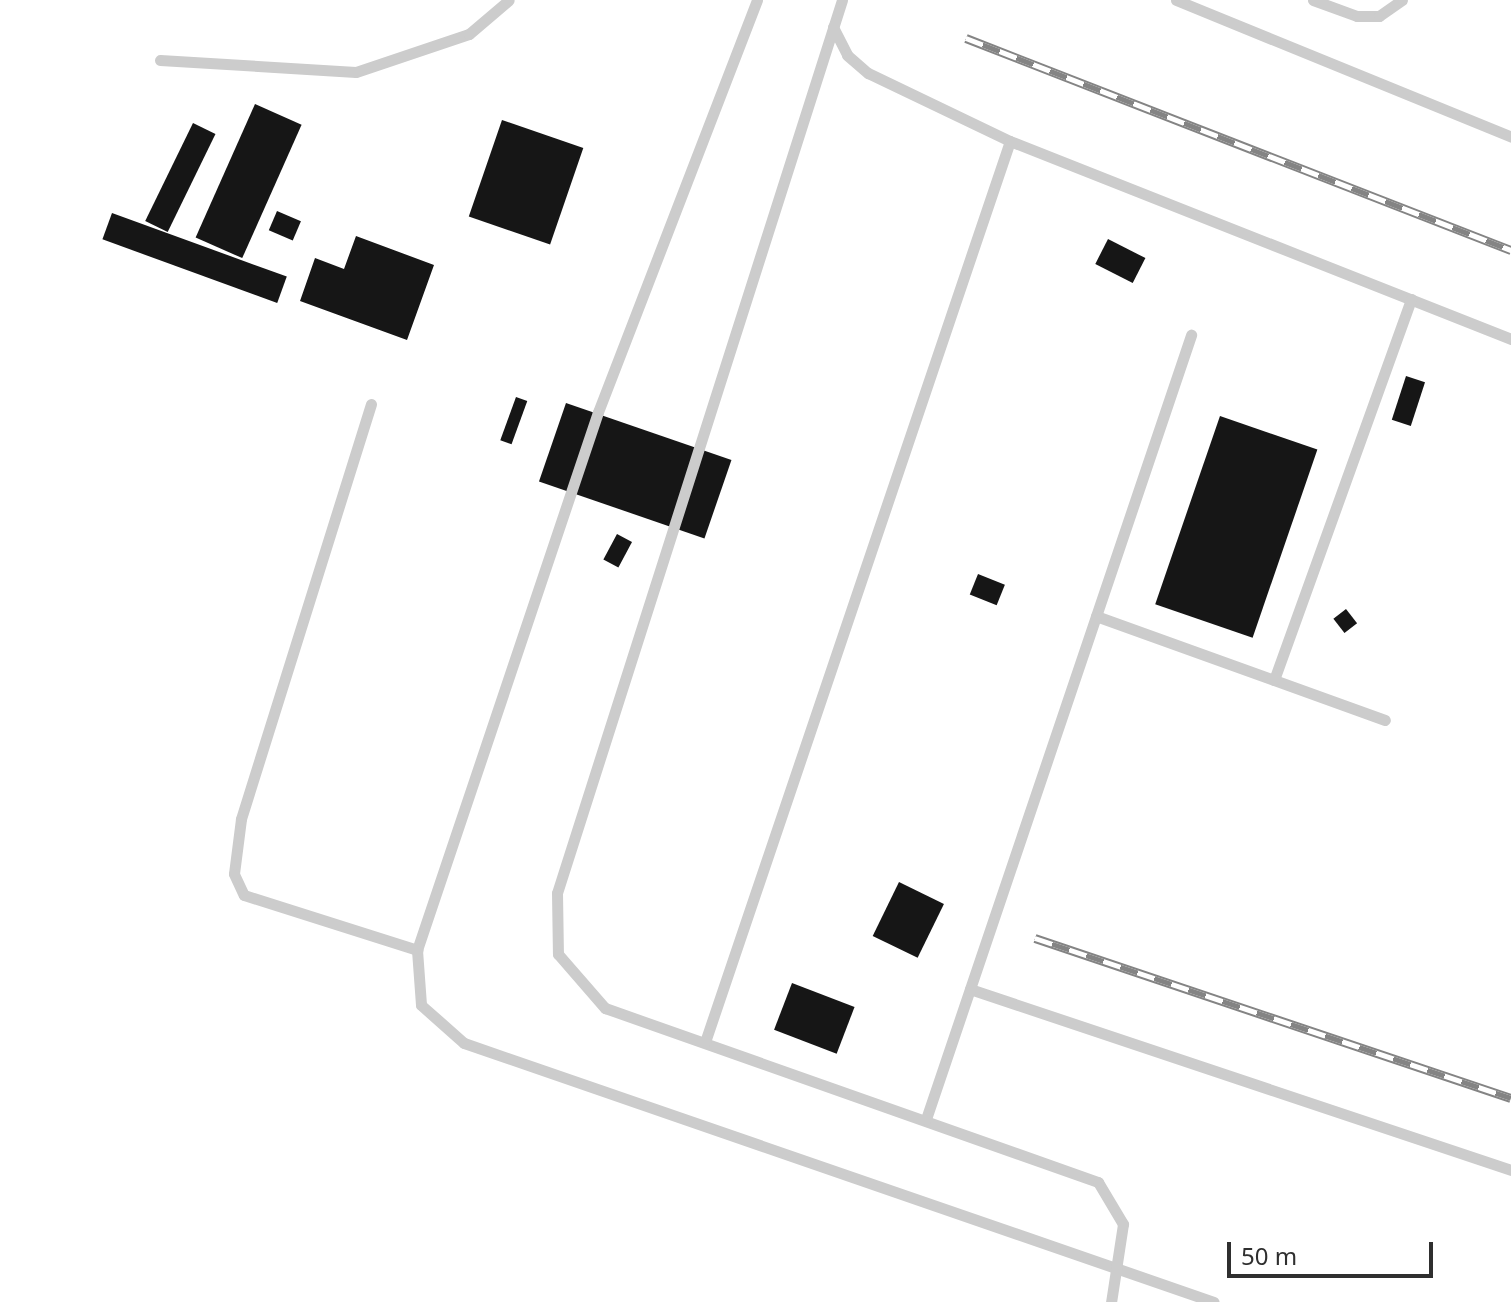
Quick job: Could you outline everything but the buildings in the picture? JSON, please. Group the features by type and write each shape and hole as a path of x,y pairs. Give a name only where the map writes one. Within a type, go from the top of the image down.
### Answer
{"lane":[{"path":"160,60 356,72 469,34 509,0"},
{"path":"757,0 598,412 417,950 421,1005 464,1043 1214,1302"},
{"path":"842,0 557,893 558,954 605,1008 1098,1182 1123,1224 1121,1272 1111,1302"},
{"path":"1176,0 1511,137"},
{"path":"1313,0 1357,16 1379,16 1402,0"},
{"path":"833,27 847,55 868,73 1010,141 1511,339"},
{"path":"705,1042 1010,141"},
{"path":"1274,680 1411,299"},
{"path":"926,1119 1191,335"},
{"path":"371,404 241,819 234,874 244,895 417,950"},
{"path":"1096,616 1385,720"},
{"path":"970,989 1511,1170"}],"railway":[{"path":"966,38 1511,250"},
{"path":"1035,938 1511,1098"}]}
